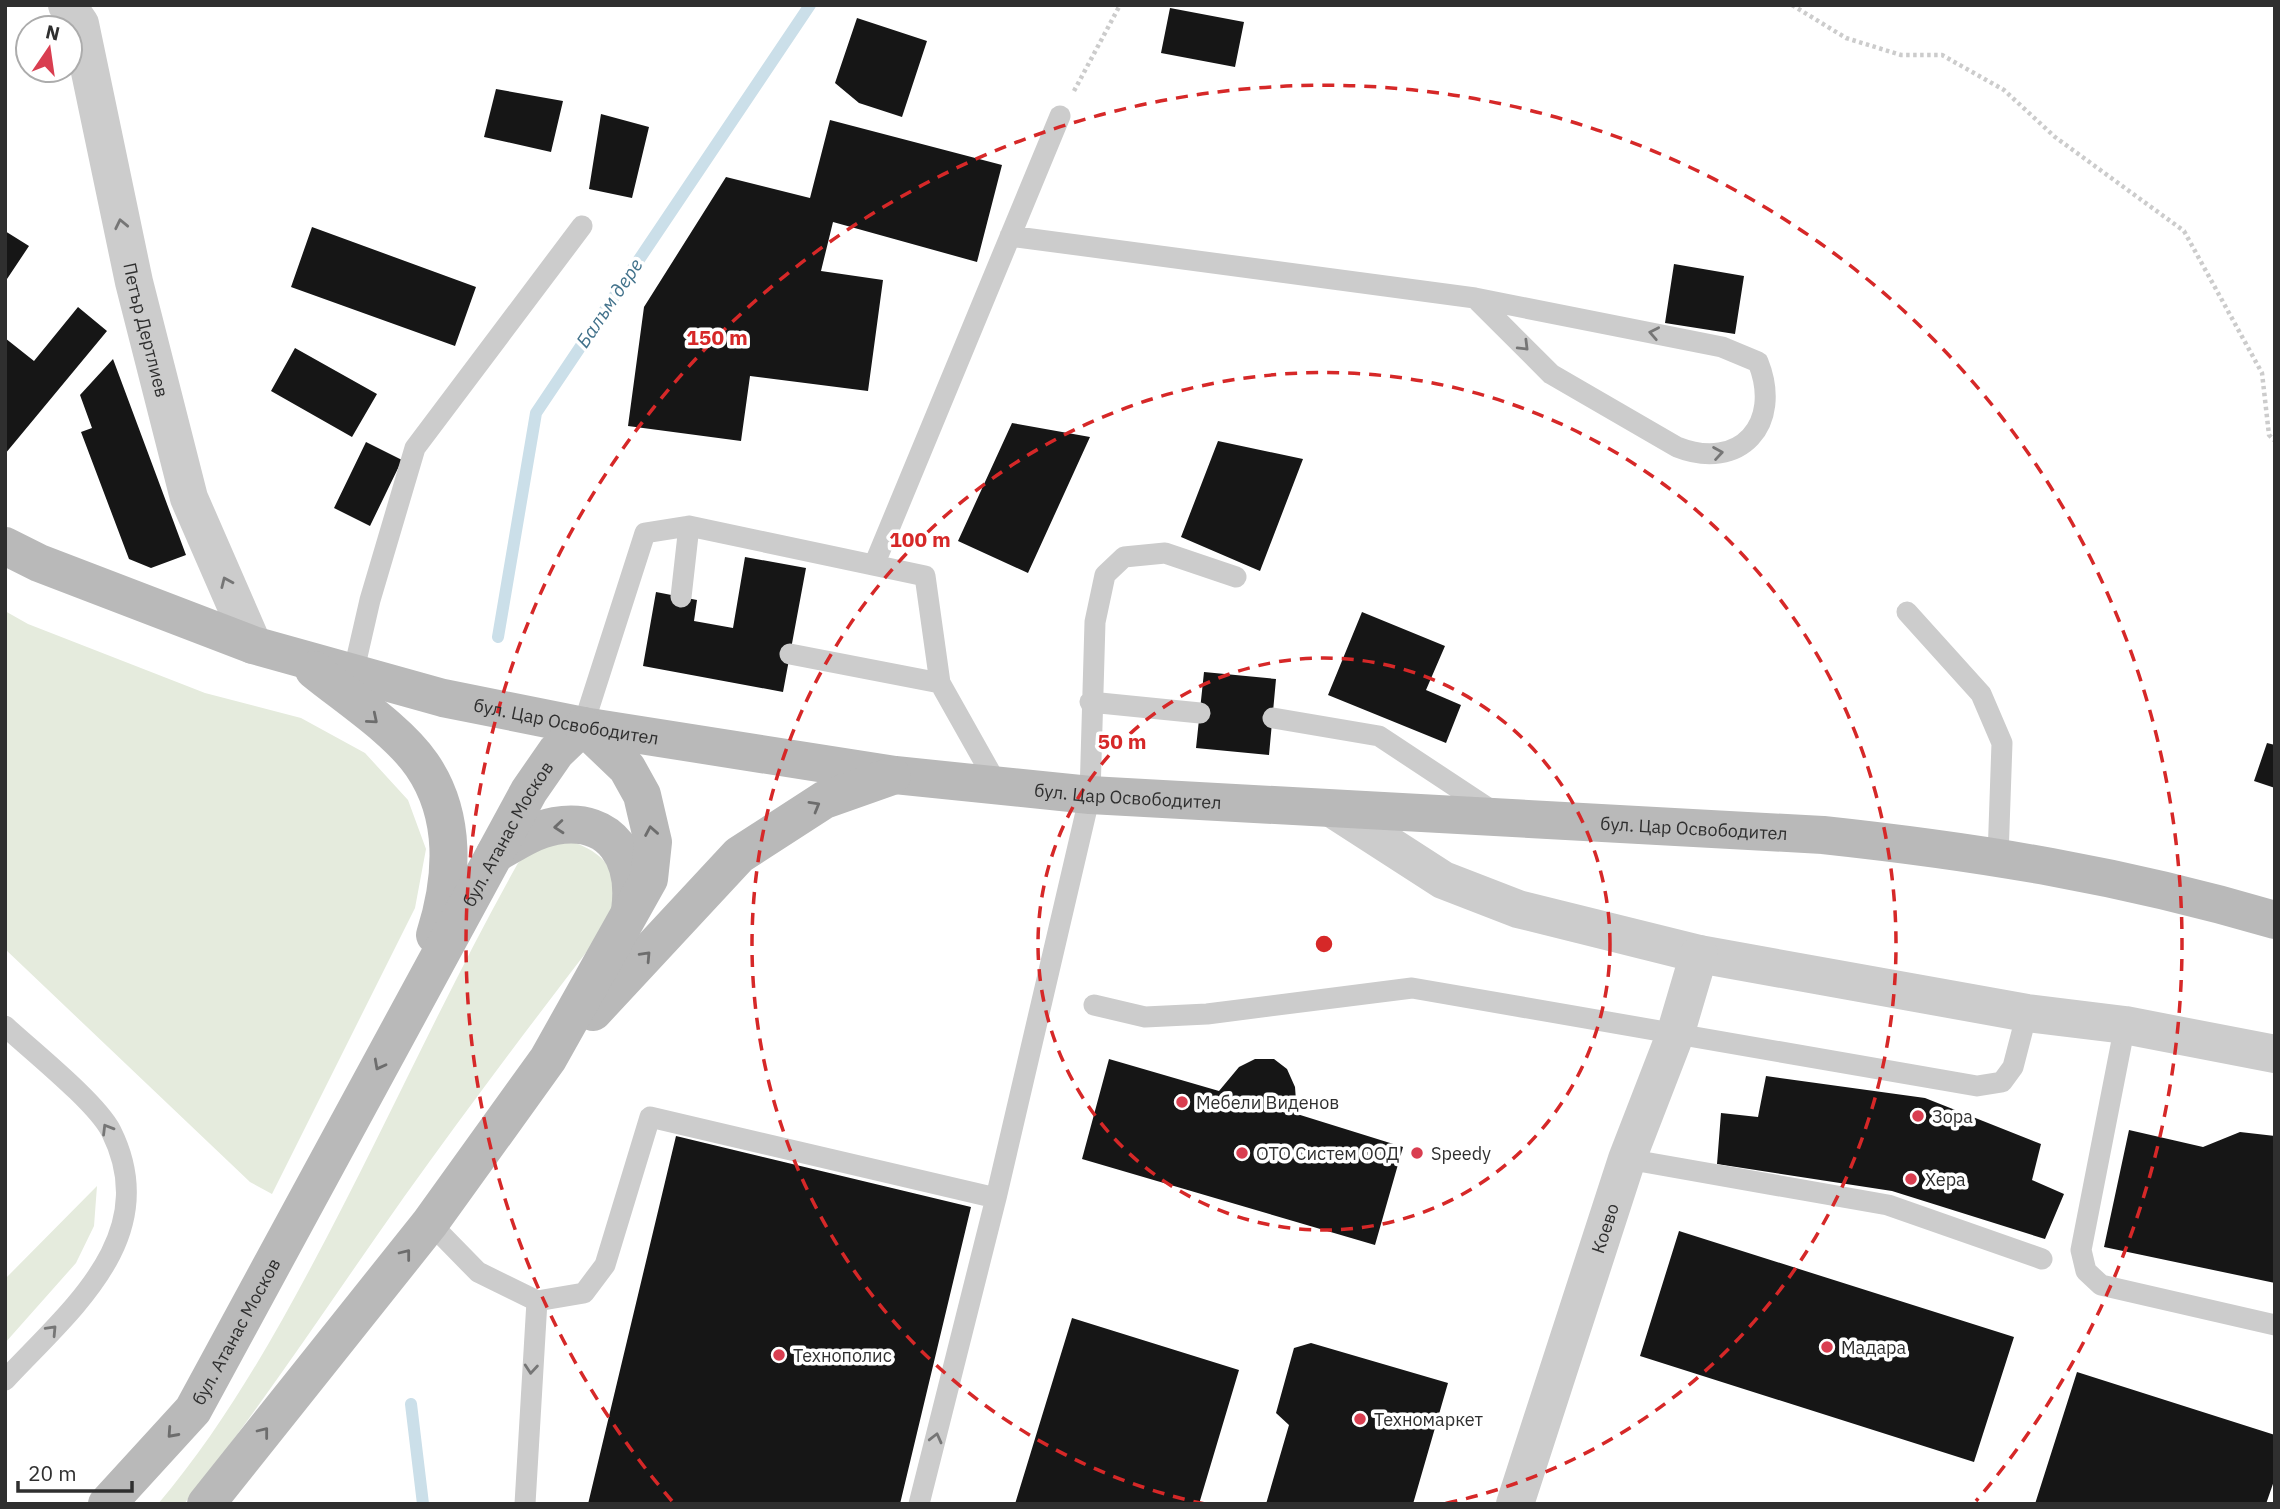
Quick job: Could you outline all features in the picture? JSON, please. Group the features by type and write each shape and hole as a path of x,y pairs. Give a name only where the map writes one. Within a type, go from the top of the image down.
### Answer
{"main road":[{"name":"бул. Цар Освободител","path":"5,546 39,563 253,645 443,698 583,726 895,775 1090,795 1823,835 1998,857 2107,875 2275,920"},
{"path":"302,659 390,733 422,764 440,798 448,830 450,872 442,914 412,1005"},
{"name":"бул. Атанас Москов","path":"107,1504 192,1410 541,772 583,726"},
{"path":"206,1504 430,1223 548,1059 649,880 653,862 650,824 642,794 627,768 583,726"},
{"path":"548,1059 740,855 824,800 895,775"},
{"path":"495,854 532,833 557,825 582,826 606,834 623,851 631,871 633,892 629,919"}],"street":[{"name":"Петър Дертлиев","path":"67,5 80,24 134,282 189,498 253,645"},
{"path":"1333,809 1443,880 1518,909 1699,954 2027,1013 2124,1025 2275,1054"},
{"name":"Коево","path":"1515,1504 1627,1159 1675,1035 1699,954"}],"lane":[{"path":"874,565 1060,116"},
{"path":"353,674 370,600 415,448 582,226"},
{"path":"1010,236 1475,298 1722,347 1758,362 1766,382 1768,402 1762,422 1743,444 1729,452 1703,455 1677,447 1551,374 1475,298"},
{"path":"681,597 689,526"},
{"path":"583,726 645,533 689,526 925,576 940,682 998,786"},
{"path":"919,1504 996,1198 1090,795 1090,702 1095,622 1105,575 1124,557 1165,553 1236,577"},
{"path":"1907,612 1981,694 2002,743 1998,857"},
{"path":"790,654 940,682"},
{"path":"1090,702 1200,713"},
{"path":"1273,718 1379,736 1505,819"},
{"path":"1094,1005 1144,1017 1207,1014 1412,988 1977,1086 2002,1082 2013,1067 2027,1013"},
{"path":"2124,1025 2081,1250 2086,1271 2101,1285 2275,1325"},
{"path":"5,1026 81,1097 110,1130 125,1184 122,1226 107,1266 83,1297 5,1380"},
{"path":"430,1223 478,1272 537,1301 584,1293 605,1265 650,1117 996,1198"},
{"path":"1627,1159 1888,1205 2042,1259"},
{"path":"525,1504 537,1301"}],"path":[{"path":"1060,116 1120,5"},
{"path":"1793,5 1846,38 1901,55 1942,55 2004,90 2055,137 2184,231 2262,373 2269,435 2275,441"}],"shaded area":[{"path":"5,611 28,624 205,693 301,718 365,753 408,800 426,849 415,908 272,1194 250,1182 5,949"},
{"path":"573,842 599,856 612,876 614,900 605,928 503,1061 213,1467 184,1504 158,1504 221,1420 276,1330 337,1218 464,963 518,863 538,846"},
{"path":"97,1186 94,1226 76,1263 5,1343 5,1279"}],"building":[{"path":"1170,8 1244,22 1235,67 1161,53"},
{"path":"857,18 927,41 902,117 859,103 835,83"},
{"path":"496,89 563,101 551,152 484,137"},
{"path":"601,114 649,127 632,198 589,189"},
{"path":"830,120 1002,165 977,262 833,222 821,271 883,280 868,391 750,376 741,441 628,426 644,307 726,177 810,198"},
{"path":"312,227 476,287 455,346 291,287"},
{"path":"5,231 29,246 5,282"},
{"path":"1674,264 1744,276 1735,334 1665,323"},
{"path":"78,307 107,331 5,454 5,338 34,361"},
{"path":"295,348 377,394 352,437 271,391"},
{"path":"113,359 186,555 151,568 129,559 81,432 92,428 80,395"},
{"path":"1012,423 1090,437 1028,573 958,541"},
{"path":"1218,441 1303,459 1260,571 1181,537"},
{"path":"366,442 402,460 370,526 334,508"},
{"path":"745,557 806,568 783,692 643,666 656,592 697,600 694,621 733,628"},
{"path":"1362,612 1445,646 1426,690 1461,705 1446,743 1328,695"},
{"path":"1204,672 1276,679 1269,755 1196,748"},
{"path":"2267,743 2275,745 2275,788 2254,781"},
{"name":"ОТО Систем ООД","path":"1109,1059 1219,1091 1239,1067 1255,1059 1274,1059 1287,1069 1295,1087 1297,1114 1403,1147 1375,1245 1082,1159"},
{"path":"1766,1076 1925,1098 2041,1144 2032,1180 2064,1194 2045,1239 1892,1191 1717,1164 1721,1113 1758,1117"},
{"path":"2129,1130 2203,1147 2240,1132 2275,1136 2275,1283 2104,1247"},
{"name":"Технополис","path":"676,1136 971,1207 900,1504 588,1504"},
{"name":"Мадара","path":"1679,1231 2014,1337 1974,1462 1640,1356"},
{"path":"1072,1318 1239,1370 1199,1504 1015,1504"},
{"name":"Техномаркет","path":"1311,1343 1448,1383 1413,1504 1266,1504 1289,1425 1276,1413 1294,1348"},
{"path":"2077,1372 2275,1435 2275,1478 2266,1504 2035,1504"}],"waterway":[{"name":"Балъм дере","path":"498,637 536,413 810,5"},
{"name":"Балъм дере","path":"411,1404 423,1504"}],"place":[{"name":"Мебели Виденов","path":"1182,1102"},
{"name":"Зора","path":"1918,1116"},
{"name":"ОТО Систем ООД","path":"1242,1153"},
{"name":"Speedy","path":"1417,1153"},
{"name":"Хера","path":"1911,1179"},
{"name":"Мадара","path":"1827,1347"},
{"name":"Технополис","path":"779,1355"},
{"name":"Техномаркет","path":"1360,1419"}]}
